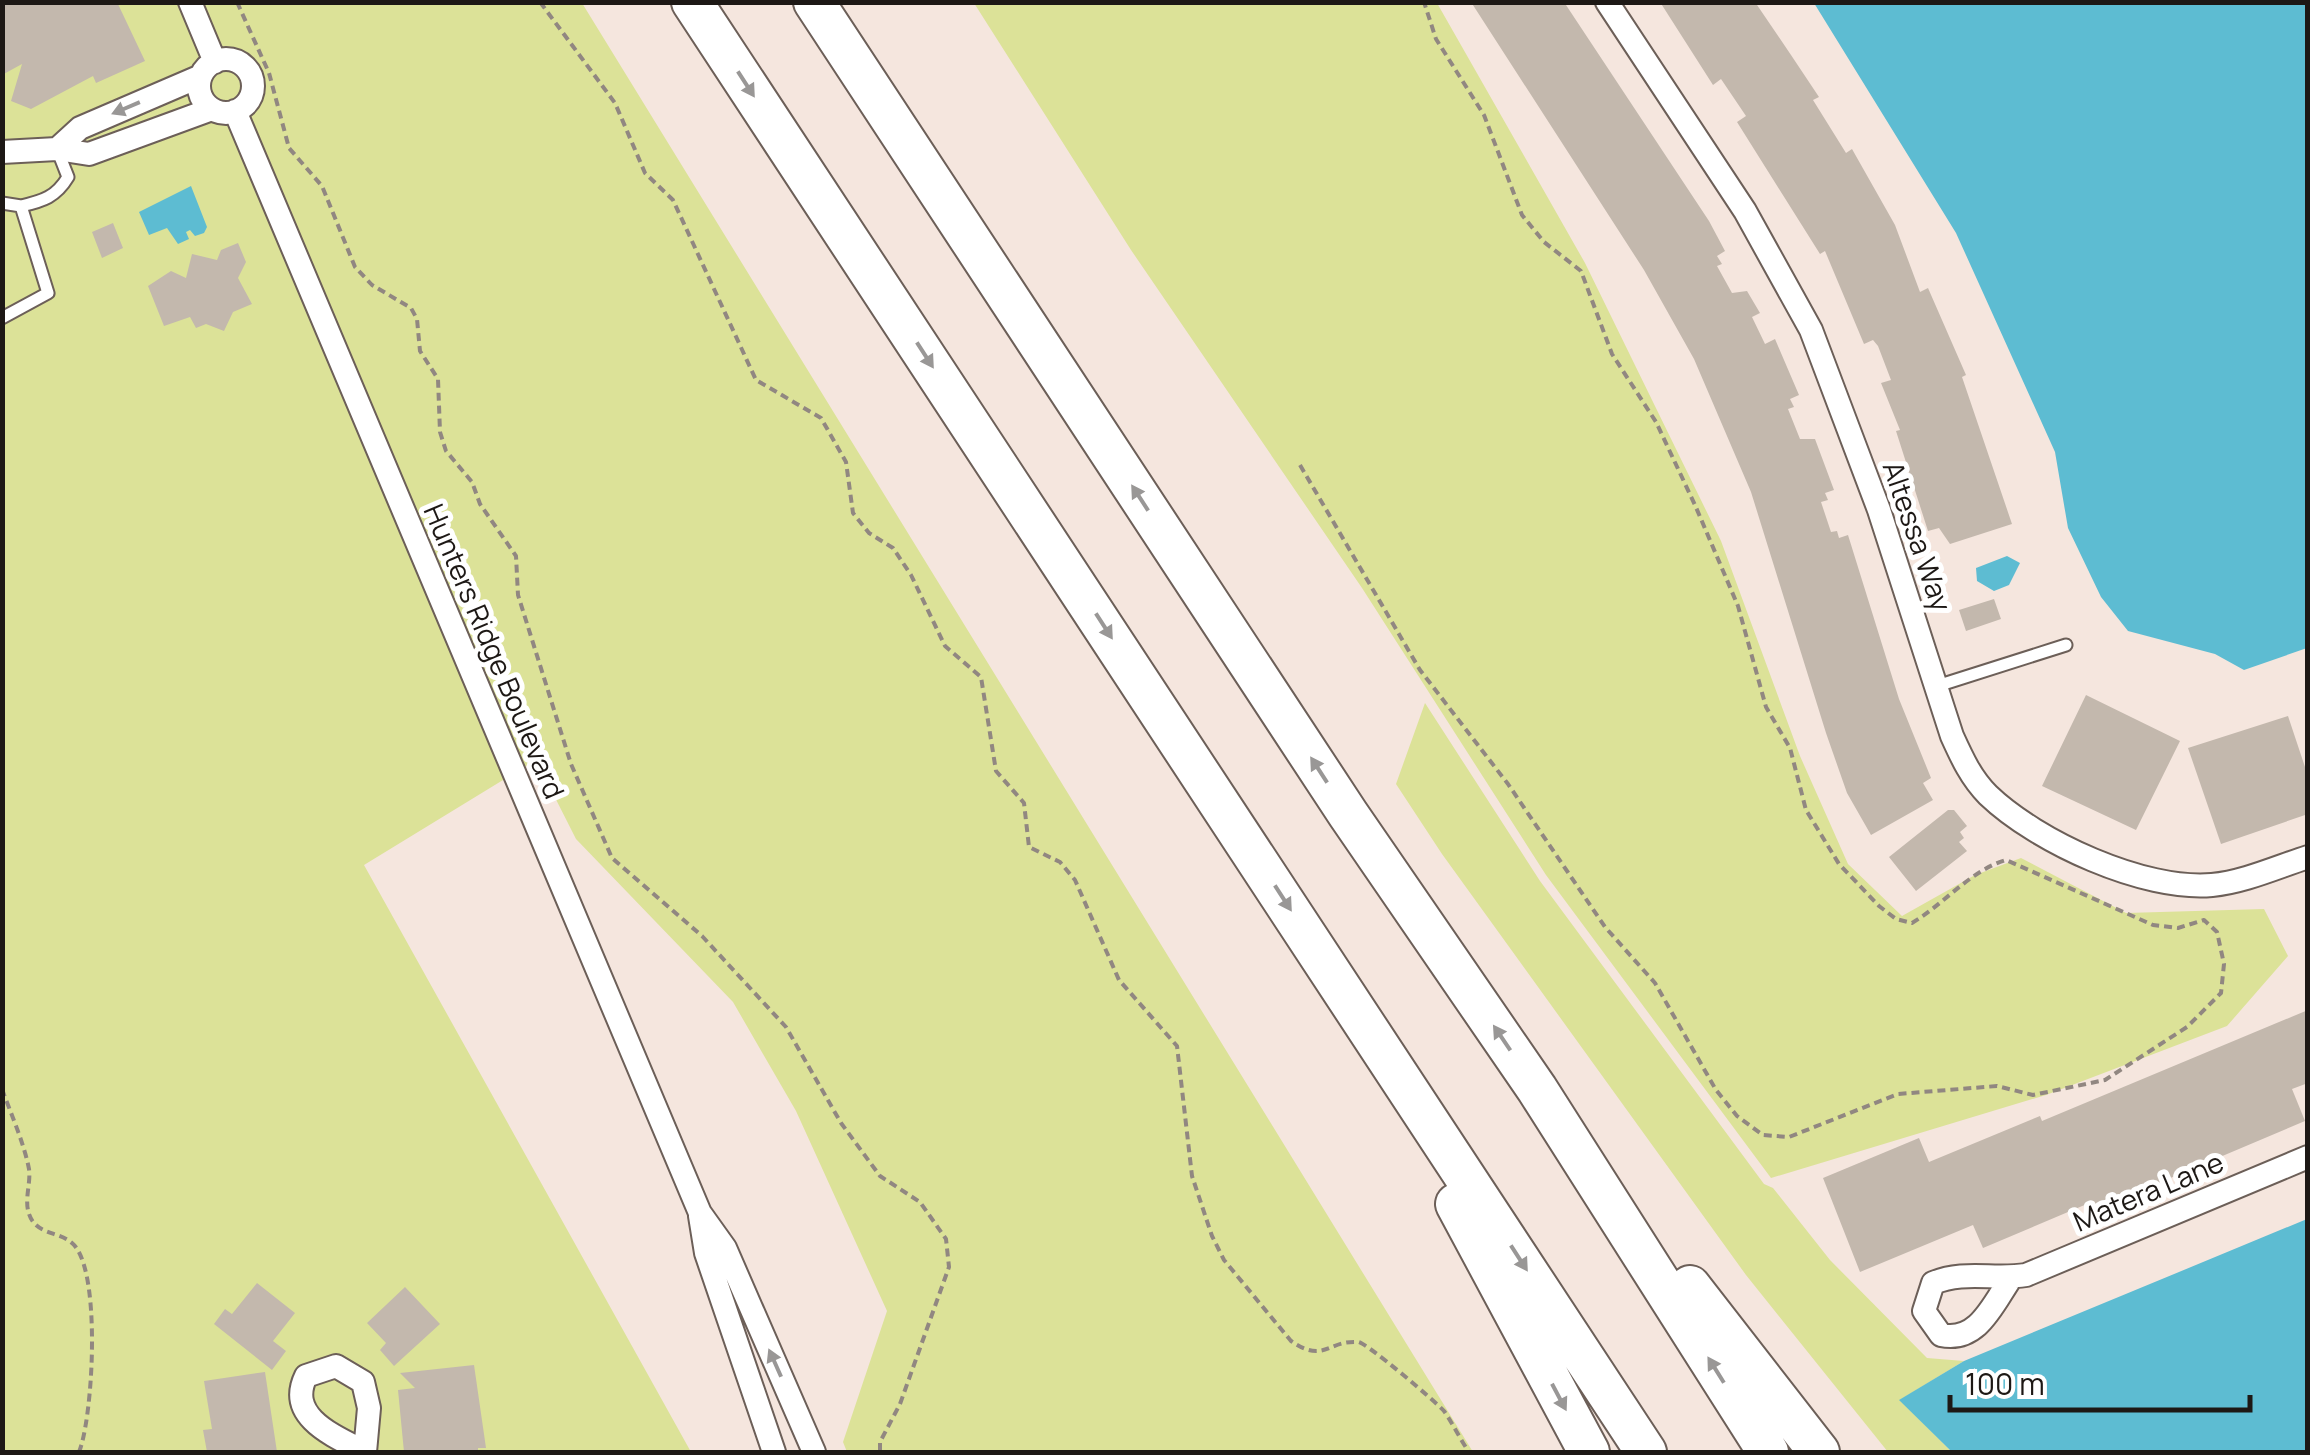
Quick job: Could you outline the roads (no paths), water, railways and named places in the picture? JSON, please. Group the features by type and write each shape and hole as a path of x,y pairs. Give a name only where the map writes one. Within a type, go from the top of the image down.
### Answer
{"highway":[{"path":"692,2 1646,1452"},
{"path":"814,2 1348,814 1537,1089 1768,1452"},
{"path":"1370,1030 1428,1152 1589,1452"},
{"path":"1537,1089 1819,1452"}],"street":[{"path":"190,2 208,69 200,94 212,109"},
{"name":"Altessa Way","path":"1607,2 1745,211 1811,330 1840,398 1966,767 1989,795 2052,838 2144,878 2210,885 2308,857"},
{"path":"2,152 57,149 89,154 212,109 236,111 251,98 250,73 238,61 208,69 80,128 57,149"},
{"name":"Hunters Ridge Boulevard","path":"236,111 700,1213 725,1248 814,1452"},
{"name":"Matera Lane","path":"2011,1278 2308,1157"},
{"name":"Hunters Ridge Boulevard","path":"700,1213 706,1253 774,1452"}],"lane":[{"path":"2,204 21,206 46,200 60,190 68,177 57,149"},
{"path":"2,318 48,292 21,206"},
{"path":"1937,686 2066,645"}],"water":[{"path":"1814,3 2307,3 2307,648 2244,670 2215,654 2128,631 2101,597 2068,528 2055,452 1956,233"},
{"path":"191,186 207,227 204,233 195,236 190,230 186,232 189,239 178,244 167,228 149,235 139,212"},
{"path":"2007,556 2020,563 2009,585 1994,591 1977,581 1976,568"},
{"path":"2307,1219 2307,1452 1952,1452 1899,1400 1964,1361"}]}
